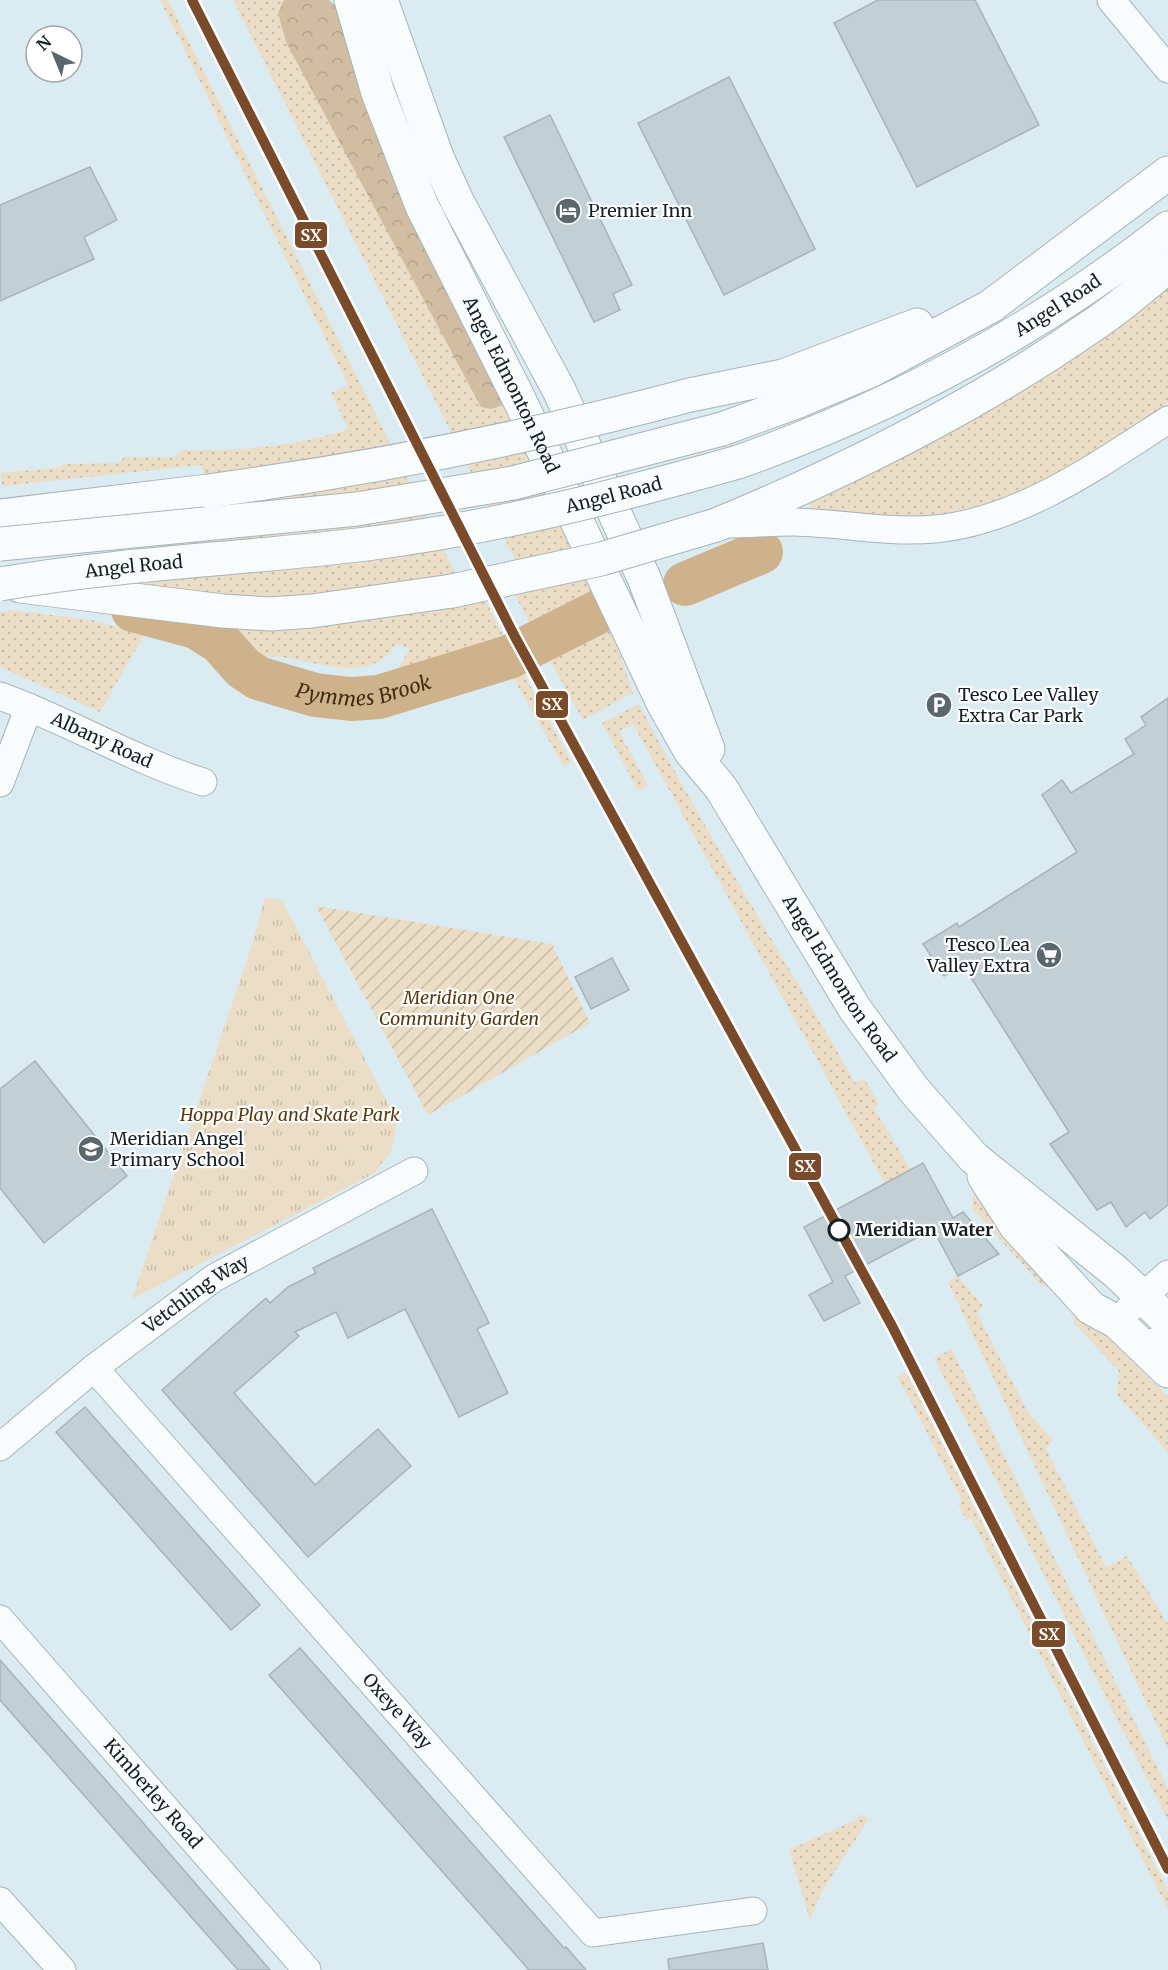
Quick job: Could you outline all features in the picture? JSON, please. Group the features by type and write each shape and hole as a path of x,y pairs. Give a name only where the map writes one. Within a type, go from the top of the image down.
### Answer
{"main road":[{"name":"Angel Edmonton Road","path":"351,0 378,93 422,206 526,411 663,703 691,752 721,788 855,1009 914,1090 974,1158 1116,1272 1168,1321"},
{"name":"Angel Edmonton Road","path":"381,0 402,52 423,120 457,201 559,390 644,578 721,788"},
{"path":"398,0 402,52"},
{"path":"0,516 336,474 783,376 942,314 1044,266 1168,173"},
{"name":"Angel Road","path":"0,584 90,572 366,544 457,530 611,498 738,462 865,413 939,376 1083,291 1168,228"},
{"name":"Angel Road","path":"0,544 378,505 513,483 722,429 796,402 872,370 991,306 1044,266"},
{"name":"Angel Road","path":"0,584 223,611 270,614 312,611 452,591 601,559 752,517 902,439 1012,378 1095,324 1168,266"},
{"name":"Angel Edmonton Road","path":"974,1158 995,1198 1016,1226 1091,1308 1155,1342 1168,1371"}],"street":[{"path":"1111,0 1168,69"},
{"path":"752,517 884,531 938,529 1007,512 1075,480 1168,420"},
{"name":"Albany Road","path":"0,696 175,773 203,782"},
{"path":"0,783 29,707"},
{"name":"Vetchling Way","path":"0,1447 94,1368 214,1278 414,1171"},
{"path":"1116,1322 1140,1296 1168,1274"},
{"name":"Oxeye Way","path":"94,1368 593,1933 753,1911"},
{"name":"Kimberley Road","path":"0,1618 307,1970"},
{"path":"0,1901 62,1970"}],"green space":[{"path":"160,0 168,0 465,592 478,586 506,641 381,681 396,672 410,649 396,644 386,657 359,668 327,666 277,657 257,658 227,627 198,606 183,598 124,581 209,506 202,465 2,486 1,473 57,468 64,464 118,463 125,457 175,457 183,450 266,447 308,440 348,429 331,393 348,385"},
{"path":"233,0 284,0 279,13 481,407 491,409 507,404 599,593 532,627 503,573 518,565"},
{"path":"284,0 329,0 336,6 507,404 491,409 481,407 286,42 278,13"},
{"path":"1168,283 1168,403 1085,458 1036,485 995,501 953,511 888,518 810,510 809,502 940,439 1019,392"},
{"path":"11,610 92,620 144,635 100,712 0,667 0,612"},
{"path":"609,622 633,693 583,720 547,655"},
{"path":"521,669 572,763 564,767 510,672"},
{"path":"639,704 691,800 855,1083 864,1078 879,1104 874,1108 916,1178 890,1193 633,724 619,731 648,786 638,791 602,723"},
{"name":"Hoppa Play and Skate Park","path":"265,898 282,900 397,1121 392,1150 375,1173 132,1299 252,945"},
{"name":"Meridian One Community Garden","path":"316,906 552,944 590,1023 428,1115"},
{"path":"973,1192 1059,1287 1042,1286 973,1209"},
{"path":"958,1276 983,1306 977,1313 1029,1414 1053,1440 1046,1449 1106,1567 1127,1556 1168,1624 1168,1749 948,1282"},
{"path":"1074,1303 1168,1397 1168,1452 1117,1395 1119,1371 1074,1323"},
{"path":"952,1349 1168,1789 1168,1820 934,1358"},
{"path":"906,1372 1168,1891 1168,1909 971,1518 966,1520 958,1504 962,1501 898,1377"},
{"path":"860,1814 869,1819 821,1893 810,1920 789,1850 857,1819"}],"building":[{"path":"878,0 975,0 1039,125 917,187 834,23"},
{"path":"729,77 815,249 724,295 638,123"},
{"name":"Premier Inn","path":"550,115 632,285 613,294 620,310 594,322 504,137"},
{"path":"90,167 117,220 84,237 94,259 0,301 0,205"},
{"name":"Tesco Lea Valley Extra","path":"1168,698 1168,1205 1150,1219 1145,1212 1126,1227 1111,1202 1097,1210 1050,1144 1069,1132 963,965 944,976 923,944 957,923 959,927 1077,852 1042,795 1062,780 1071,793 1134,754 1125,739 1146,725 1141,717"},
{"path":"612,958 629,990 591,1009 575,977"},
{"path":"35,1061 127,1176 44,1243 0,1188 0,1089"},
{"path":"923,1163 953,1218 963,1212 999,1254 958,1276 933,1229 845,1276 860,1303 824,1321 809,1295 833,1282 804,1227"},
{"path":"432,1209 489,1323 477,1329 508,1393 459,1417 405,1309 348,1338 336,1312 295,1332 299,1336 234,1393 315,1485 378,1429 411,1466 308,1557 162,1390 266,1298 270,1303 288,1287 316,1273 313,1268"},
{"path":"85,1407 260,1605 231,1630 56,1432"},
{"path":"300,1648 564,1948 566,1947 586,1970 529,1970 269,1675"},
{"path":"0,1660 270,1970 238,1970 0,1700"},
{"path":"763,1943 768,1970 669,1970 668,1959"}],"waterway":[{"name":"Pymmes Brook","path":"685,584 761,552"},
{"name":"Pymmes Brook","path":"133,610 196,627 220,642 243,668 258,678 315,695 351,699 379,697 509,657 602,610"}],"transit line":[{"name":"SX","path":"192,0 515,637 892,1326 1168,1869"}],"place":[{"name":"Premier Inn","path":"568,211"},
{"name":"Tesco Lee Valley Extra Car Park","path":"939,705"},
{"name":"Tesco Lea Valley Extra","path":"1049,955"},
{"name":"Meridian Angel Primary School","path":"91,1149"},
{"name":"Meridian Water","path":"839,1230"}]}
